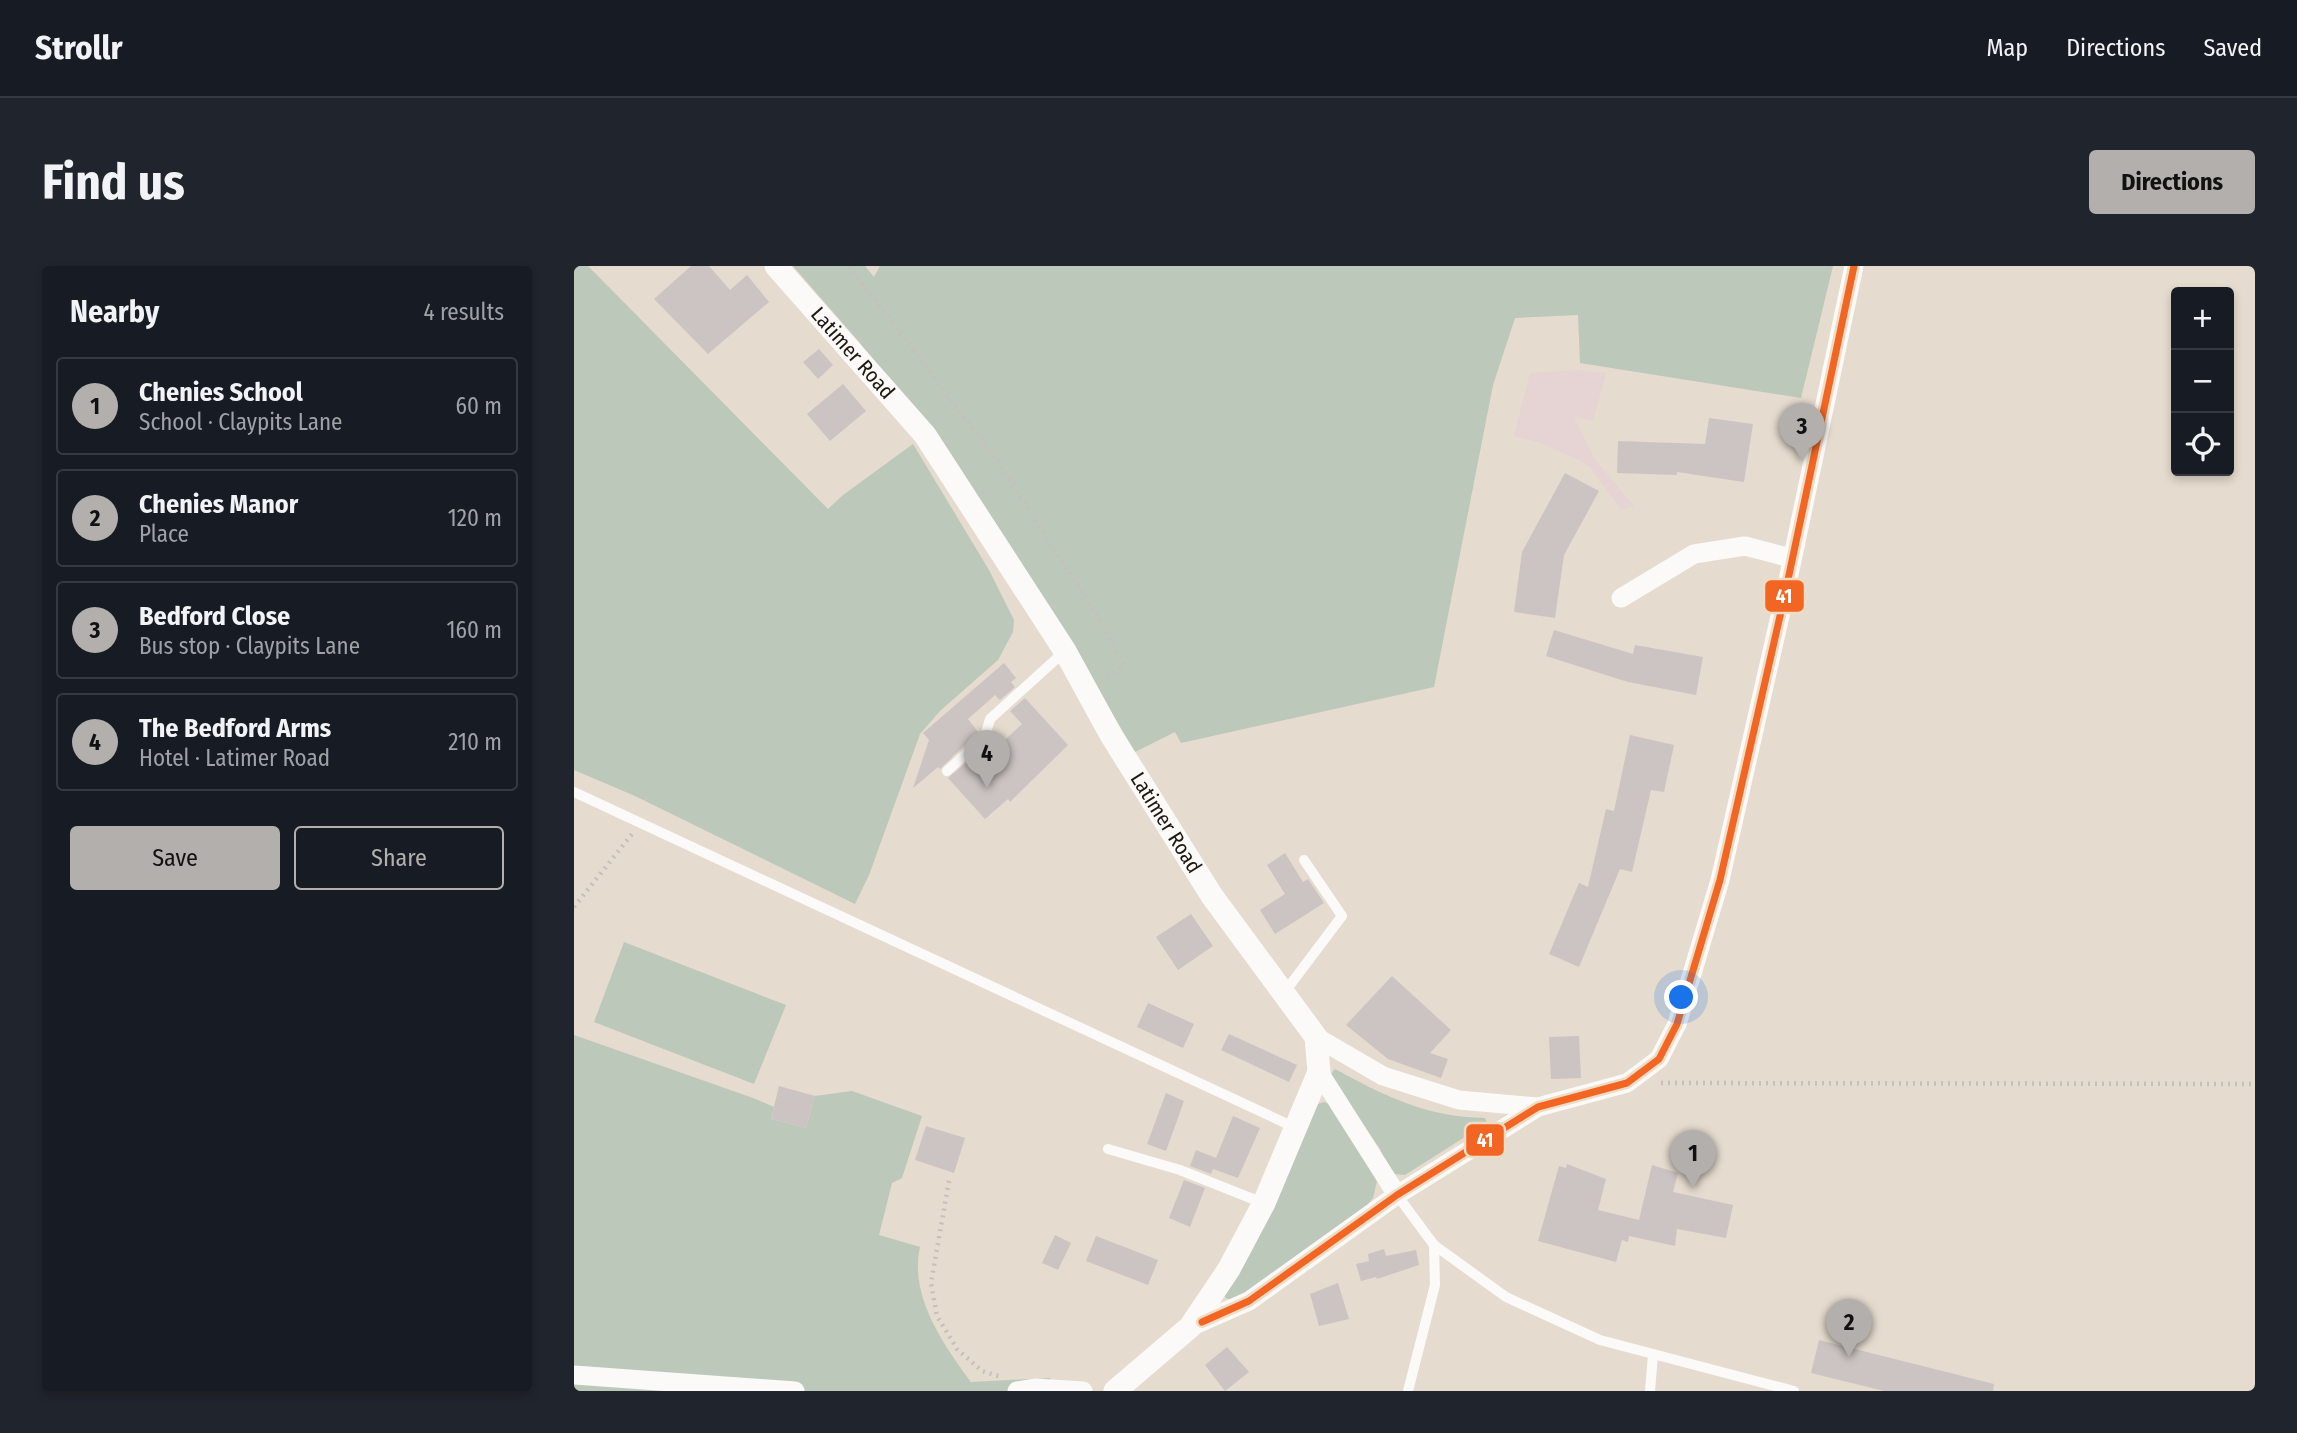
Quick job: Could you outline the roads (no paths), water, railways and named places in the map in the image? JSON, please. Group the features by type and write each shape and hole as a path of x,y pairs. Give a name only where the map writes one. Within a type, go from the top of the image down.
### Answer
{"street":[{"name":"Latimer Road","path":"776,266 925,435 1065,651 1111,735 1212,896 1316,1037"},
{"path":"1190,1327 1249,1301 1396,1195 1538,1107 1627,1083 1659,1059 1677,1024 1720,880 1782,607 1854,266"},
{"path":"1621,598 1694,554 1745,546 1791,558"},
{"path":"1316,1037 1383,1076 1459,1100 1538,1107"},
{"path":"1316,1037 1319,1072 1396,1195"},
{"path":"1115,1391 1190,1327 1229,1269 1264,1203 1319,1072"},
{"path":"574,1375 795,1391"},
{"path":"1027,1390 1083,1391"}],"lane":[{"path":"947,771 985,736 990,719 1065,651"},
{"path":"574,792 1296,1128"},
{"path":"1284,993 1342,916 1304,860"},
{"path":"1108,1149 1180,1170 1264,1203"},
{"path":"1396,1195 1434,1245 1506,1297 1600,1340 1794,1391"},
{"path":"1408,1391 1435,1285 1434,1245"},
{"path":"1650,1391 1653,1355"}],"place":[{"name":"Bedford Close","path":"1802,461"},
{"name":"The Bedford Arms","path":"987,788"},
{"name":"Chenies School","path":"1693,1188"},
{"name":"Chenies Manor","path":"1849,1357"}]}
